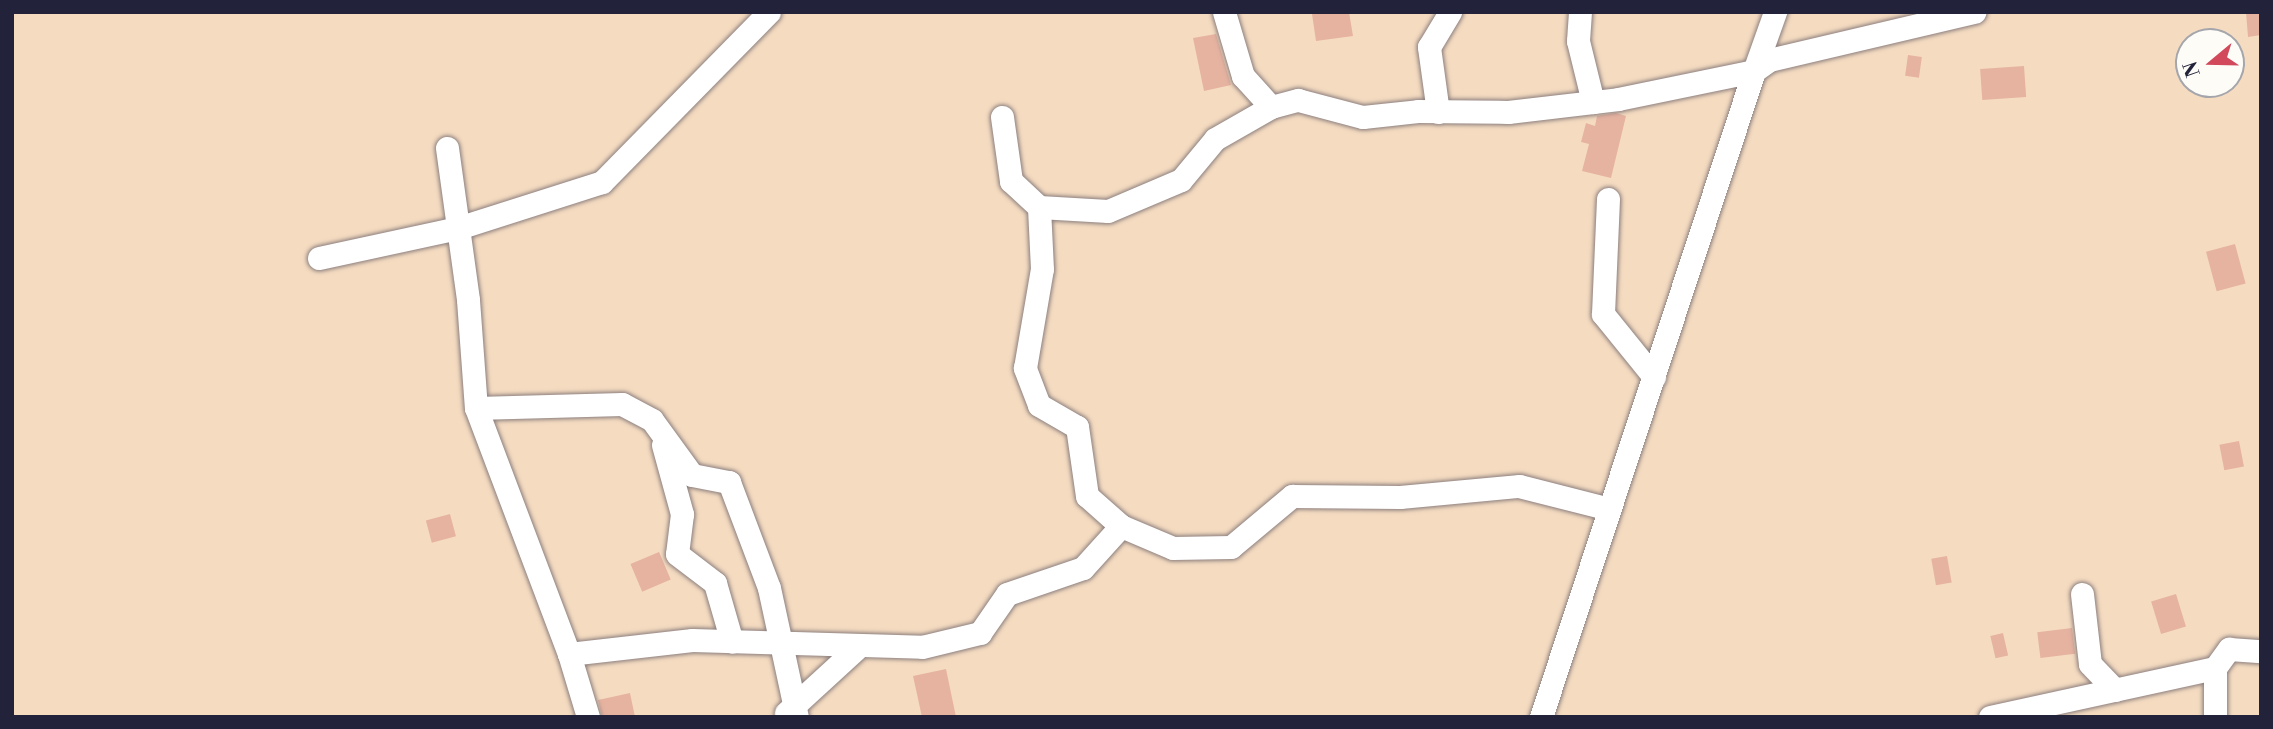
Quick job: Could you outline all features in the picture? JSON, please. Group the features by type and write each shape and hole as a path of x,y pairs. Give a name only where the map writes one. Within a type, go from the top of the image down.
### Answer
{"street":[{"path":"319,258 458,228 602,182 769,12"},
{"path":"1224,12 1242,76 1271,107"},
{"path":"1438,111 1429,47 1450,12"},
{"path":"1580,12 1578,41 1594,102"},
{"path":"1541,717 1775,12"},
{"path":"1002,117 1011,181 1039,207 1108,211 1181,180 1215,139 1271,107 1298,100 1363,117 1438,111 1508,111 1594,102 1754,71 1769,60 1974,12"},
{"path":"447,148 476,408 569,654 588,717"},
{"path":"1608,199 1603,314 1654,377"},
{"path":"1039,207 1042,270 1025,368 1038,405 1077,427 1087,495 1121,526 1172,548 1231,547 1292,496 1400,497 1519,486 1609,509"},
{"path":"476,408 622,404 652,420 692,475 729,482 769,588 791,713"},
{"path":"659,430 682,514 677,554 715,583 732,642"},
{"path":"569,654 692,640 922,648 980,633 1007,594 1083,568 1121,526"},
{"path":"2082,594 2090,664 2115,690"},
{"path":"791,713 859,647"},
{"path":"2215,717 2215,668 2229,649 2261,651"},
{"path":"1990,717 2043,711 2115,690 2215,668"}],"building":[{"path":"1349,12 1353,36 1316,41 1312,14"},
{"path":"2246,12 2261,12 2261,35 2248,37"},
{"path":"1216,34 1231,85 1204,91 1193,38"},
{"path":"1908,55 1922,57 1919,78 1905,76"},
{"path":"2024,66 2026,97 1982,100 1980,69"},
{"path":"1616,113 1626,116 1611,178 1582,171 1589,144 1581,142 1586,123 1595,126 1597,116"},
{"path":"2235,244 2246,284 2217,291 2206,252"},
{"path":"2239,441 2244,467 2224,470 2219,445"},
{"path":"450,514 456,536 432,543 426,520"},
{"path":"659,552 671,580 642,592 630,564"},
{"path":"1947,556 1952,583 1936,585 1931,559"},
{"path":"2176,594 2186,627 2161,634 2151,602"},
{"path":"2072,628 2075,654 2040,658 2037,632"},
{"path":"2003,633 2008,655 1996,658 1990,636"},
{"path":"946,669 956,717 922,717 913,676"},
{"path":"630,693 635,717 602,717 598,700"}]}
